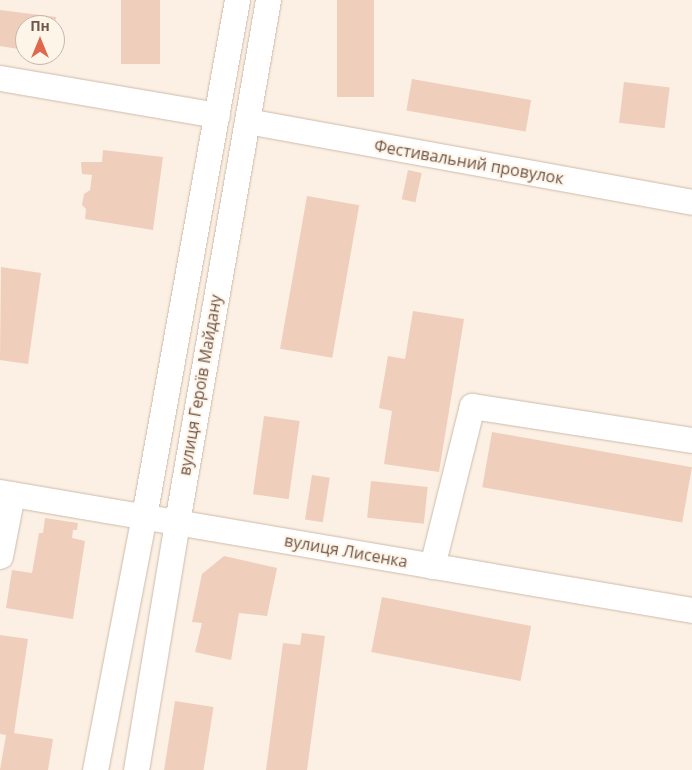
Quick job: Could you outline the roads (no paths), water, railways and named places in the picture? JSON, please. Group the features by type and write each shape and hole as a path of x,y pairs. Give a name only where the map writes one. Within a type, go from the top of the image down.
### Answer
{"street":[{"name":"вулиця Героїв Майдану","path":"95,770 144,516 237,0"},
{"name":"вулиця Героїв Майдану","path":"136,770 176,522 268,0"},
{"path":"0,78 217,115"},
{"name":"Фестивальний провулок","path":"247,121 692,202"},
{"path":"432,566 472,406 692,440"},
{"path":"0,556 6,493"},
{"name":"вулиця Лисенка","path":"6,493 692,610"}]}
